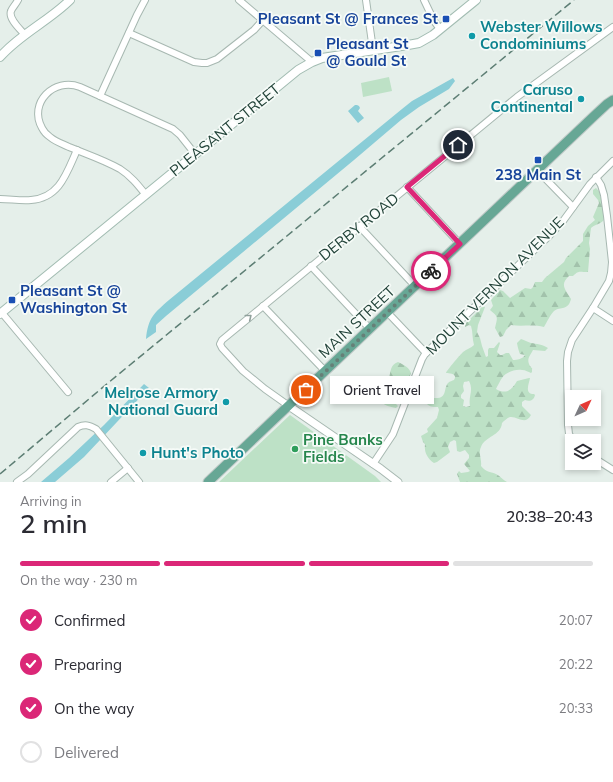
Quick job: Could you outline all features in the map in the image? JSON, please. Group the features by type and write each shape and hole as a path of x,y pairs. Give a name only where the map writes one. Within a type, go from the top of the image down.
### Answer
{"main road":[{"path":"0,56 70,0"},
{"name":"PLEASANT STREET","path":"1,313 293,74 318,59 419,43 440,30 476,0"},
{"name":"MAIN STREET","path":"208,482 537,170 613,100"}],"street":[{"path":"18,0 11,10 10,16 25,35"},
{"path":"100,96 137,14 145,0"},
{"path":"239,0 312,62"},
{"path":"366,0 373,50"},
{"path":"424,0 440,30"},
{"path":"129,33 194,62 204,63 219,58 254,30 263,20"},
{"name":"DERBY ROAD","path":"289,406 243,372 222,347 220,343 222,339 517,97 613,27"},
{"path":"146,195 131,177 120,170 53,139 44,131 41,126 39,111 41,102 46,94 51,90 65,84 77,86 173,129 180,135 195,154"},
{"path":"0,199 34,200 49,195 64,180 77,150"},
{"name":"MOUNT VERNON AVENUE","path":"373,464 392,435 426,353 550,235 596,177 613,161"},
{"path":"537,170 573,207"},
{"path":"569,434 567,356 569,348 572,340 593,308 611,275 612,262 604,195 601,184 596,177"},
{"path":"407,187 460,244"},
{"path":"359,226 415,286"},
{"path":"311,266 370,329"},
{"path":"263,306 325,371"},
{"path":"593,308 613,321"},
{"path":"387,312 426,353"},
{"path":"1,313 68,392"},
{"path":"289,406 398,482"},
{"path":"17,482 28,474 78,427 88,425 96,429 139,482"},
{"path":"601,462 613,470"},
{"path":"111,482 128,468"}],"green space":[{"path":"389,77 392,91 363,97 361,83"},
{"path":"596,188 600,194 604,219 602,222 591,228 588,272 578,272 573,276 569,276 564,282 564,288 571,299 570,303 566,307 554,311 544,327 511,325 503,336 500,337 495,328 497,317 490,310 493,306 491,300 500,290 510,298 525,288 531,289 535,282 542,282 564,262 566,258 583,241 583,234 588,226 595,220 593,217 599,203 593,194 593,190"},
{"path":"483,306 485,307 477,332 486,357 488,356 489,348 494,348 499,342 497,352 500,355 509,353 513,360 521,358 525,355 520,354 517,343 521,339 548,348 545,351 533,350 528,359 532,368 531,373 525,370 519,370 508,373 502,378 496,389 503,392 508,391 517,381 530,378 528,391 535,395 532,400 525,400 522,402 522,406 531,415 529,418 524,420 513,417 508,418 502,423 499,431 486,440 480,449 481,466 507,482 460,482 457,474 459,471 461,473 470,471 464,464 469,458 469,455 465,450 460,452 457,451 456,441 454,440 450,442 448,447 450,452 437,462 434,463 426,455 425,444 421,436 428,432 427,429 437,418 439,410 438,407 429,406 426,402 443,395 448,383 455,378 453,374 446,373 447,371 463,352 474,345 471,326 469,325 465,327 465,324","holes":["469,381 470,406 466,407 463,406 464,400 461,398 461,395 464,391 464,382"]},
{"path":"398,362 408,368 411,373 406,386 393,388 391,392 393,401 398,406 396,408 385,405 380,402 377,397 389,379 392,367"},
{"name":"Pine Banks Fields","path":"290,415 375,476 381,482 219,482"}],"water":[{"path":"453,78 455,81 449,89 401,120 166,316 156,325 156,332 146,339 150,321 159,309 169,300 412,101"},
{"path":"355,105 359,106 360,108 358,111 364,118 358,123 348,111"},
{"path":"144,384 149,388 84,457 55,482 41,482 104,425"}],"railway":[{"path":"0,474 108,383 574,0"}],"way so far":[{"path":"306,390 431,271"}],"place":[{"name":"Pleasant St @ Frances St","path":"446,19"},
{"name":"Webster Willows Condominiums","path":"472,36"},
{"name":"Pleasant St @ Gould St","path":"318,53"},
{"name":"Caruso Continental","path":"581,99"},
{"name":"238 Main St","path":"538,160"},
{"name":"Pleasant St @ Washington St","path":"12,300"},
{"name":"Orient Travel","path":"306,390"},
{"name":"Melrose Armory National Guard","path":"226,402"},
{"name":"Pine Banks Fields","path":"295,449"},
{"name":"Hunt's Photo","path":"143,453"}],"route":[{"path":"431,271 460,244 407,187 458,145"}]}
